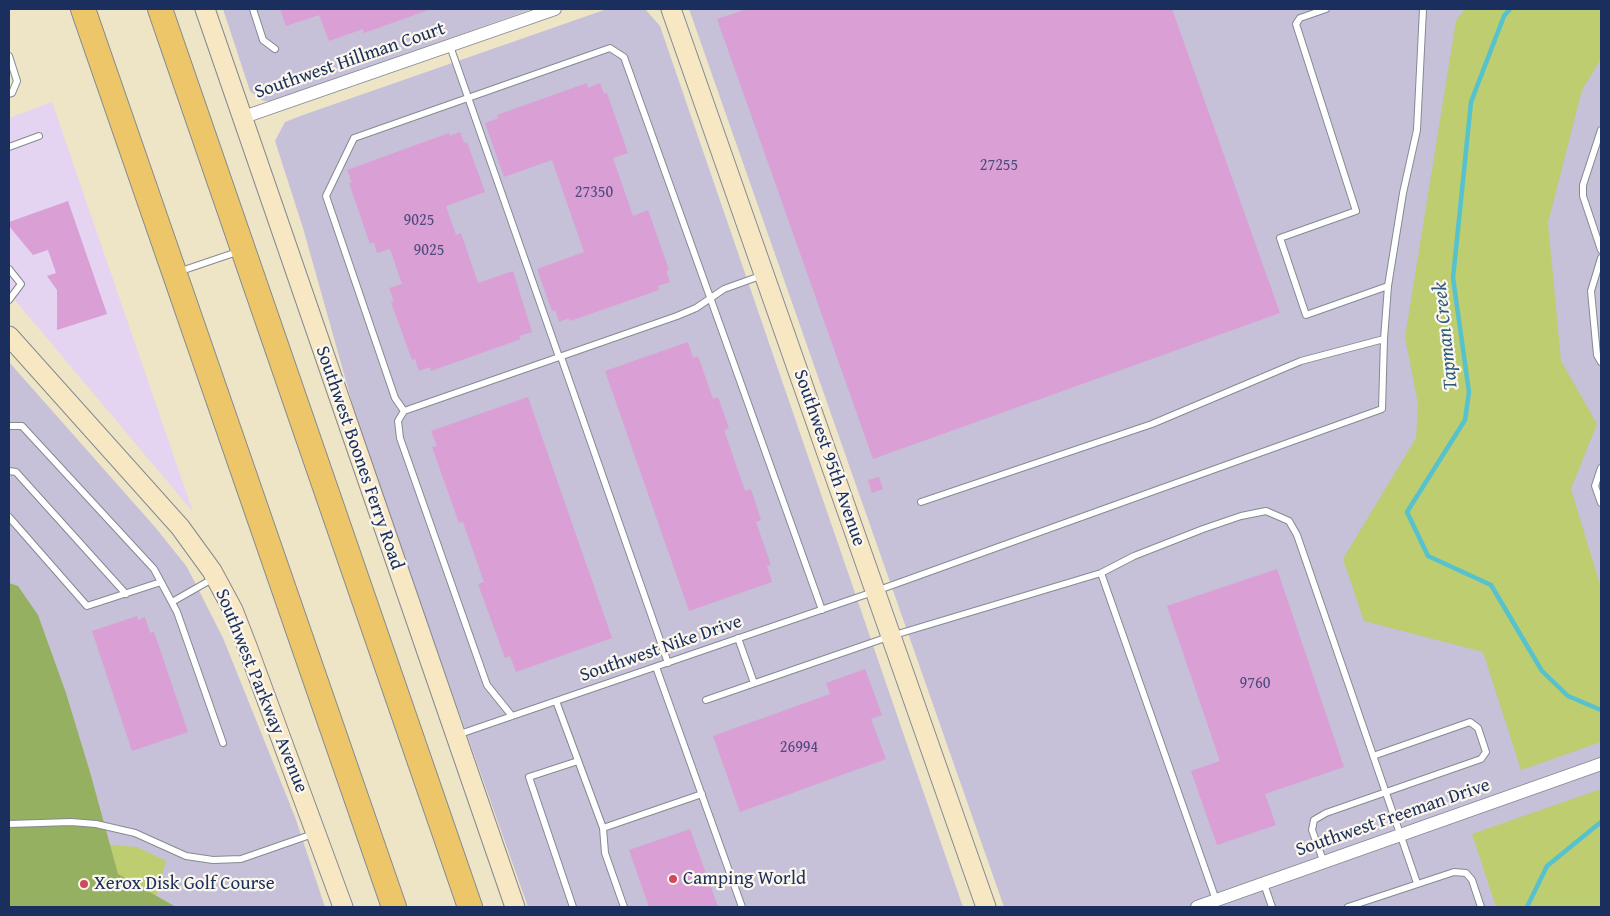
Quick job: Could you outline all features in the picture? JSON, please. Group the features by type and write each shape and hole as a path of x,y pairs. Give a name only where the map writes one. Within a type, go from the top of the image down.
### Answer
{"highway":[{"path":"83,9 394,907"},
{"path":"160,9 470,907"}],"street":[{"name":"Southwest Boones Ferry Road","path":"204,9 515,907"},
{"name":"Southwest Hillman Court","path":"241,118 555,9"},
{"name":"Southwest 95th Avenue","path":"671,9 986,907"},
{"name":"Southwest Parkway Avenue","path":"9,336 180,527 216,577 233,610 343,907"},
{"name":"Southwest Freeman Drive","path":"1197,907 1601,764"}],"lane":[{"path":"253,9 263,40 275,49"},
{"path":"1326,9 1300,18 1296,24 1356,211 1280,238 1306,315 1388,286"},
{"path":"921,502 1152,424 1301,362 1384,339 1388,286 1403,193 1416,130 1423,9"},
{"path":"450,46 668,663"},
{"path":"404,412 395,398 326,196 354,138 610,48 624,56 822,610"},
{"path":"9,56 17,81 12,93 9,94"},
{"path":"1601,130 1583,185 1583,196 1601,250"},
{"path":"9,146 39,136"},
{"path":"174,273 243,249"},
{"path":"1601,258 1591,291 1597,355 1601,362"},
{"path":"9,269 21,284 9,300"},
{"path":"512,716 487,685 403,447 398,421 404,412 677,316 712,298 724,289 765,275"},
{"name":"Southwest Nike Drive","path":"456,735 876,591 1382,409 1384,339"},
{"path":"9,426 22,426 154,569 172,602 223,743"},
{"path":"1601,468 1595,486 1601,504"},
{"path":"9,471 16,472 126,594"},
{"path":"706,700 891,636 1101,572 1134,556 1241,516 1266,511 1289,521 1297,535 1417,883"},
{"path":"9,517 87,606 161,582"},
{"path":"1101,572 1216,900"},
{"path":"172,602 216,577"},
{"path":"738,638 754,683"},
{"path":"656,667 742,907"},
{"path":"556,701 603,828 605,853 624,907"},
{"path":"1324,863 1312,830 1314,820 1326,813 1481,759 1486,752 1478,728 1470,722 1373,756"},
{"path":"573,907 529,777 578,761"},
{"path":"603,828 702,794"},
{"path":"9,824 71,822 96,824 135,833 186,856 213,860 241,859 317,833"},
{"path":"1348,907 1454,872 1466,873 1472,880 1481,907"},
{"path":"1264,884 1272,907"}],"shaded area":[{"path":"223,9 532,9 272,102 261,100 250,91"},
{"path":"607,9 645,9 660,26 963,907 528,907 362,438 303,228 275,141 285,122"},
{"path":"689,9 1601,9 1601,907 1004,907"},
{"path":"52,102 193,512 9,293 9,118"},
{"path":"9,362 155,527 187,567 223,638 295,817 325,907 9,907"}],"green space":[{"path":"1465,9 1601,9 1601,59 1582,90 1548,223 1561,361 1597,424 1571,489 1601,588 1601,742 1521,770 1483,652 1364,621 1343,559 1416,438 1418,404 1405,337 1456,21"},
{"path":"9,583 18,586 38,615 66,693 118,874 176,907 9,907"},
{"path":"1601,789 1601,907 1496,907 1472,834"},
{"name":"Xerox Disk Golf Course","path":"32,839 137,847 166,861 153,907 9,907 9,841"}],"building":[{"path":"280,9 431,9 364,33 363,29 329,41 319,15 286,26"},
{"path":"747,9 1172,9 1280,313 873,459 717,19"},
{"path":"587,83 588,88 600,83 604,94 607,93 628,153 613,158 633,216 648,210 669,270 666,271 670,282 658,286 659,290 570,321 569,318 559,322 555,310 552,311 537,269 584,252 552,160 504,177 485,123 499,118 497,115"},
{"path":"460,132 464,143 467,142 485,192 446,206 456,235 461,233 478,283 513,271 532,332 519,336 521,339 431,371 430,367 419,371 415,359 412,360 391,302 394,301 389,288 402,284 390,249 377,253 374,242 370,244 349,183 352,182 347,170 449,133 450,136"},
{"path":"68,201 107,314 57,330 57,290 47,276 56,273 48,250 33,255 9,226 9,222"},
{"path":"688,342 693,358 698,356 713,399 718,397 729,428 724,430 745,491 751,489 761,520 756,522 771,565 767,566 772,582 689,611 605,371"},
{"path":"528,397 612,638 516,672 510,656 505,658 478,584 484,582 463,522 459,523 432,447 437,446 431,431"},
{"path":"879,477 883,489 872,493 868,480"},
{"path":"1277,569 1344,767 1265,794 1276,825 1217,845 1191,771 1220,761 1167,606"},
{"path":"137,616 138,620 145,617 150,633 154,632 188,732 132,751 92,631"},
{"path":"865,669 882,715 871,719 886,759 740,812 713,736 830,694 826,683"},
{"name":"Camping World","path":"690,829 718,907 649,907 629,850"}],"waterway":[{"name":"Tapman Creek","path":"1510,9 1504,16 1471,102 1453,278 1469,392 1465,420 1407,512 1428,556 1491,585 1542,671 1568,696 1601,710"},
{"name":"Tapman Creek","path":"1527,907 1547,866 1601,822"}],"place":[{"name":"Camping World","path":"673,879"},
{"name":"Xerox Disk Golf Course","path":"84,884"}]}
